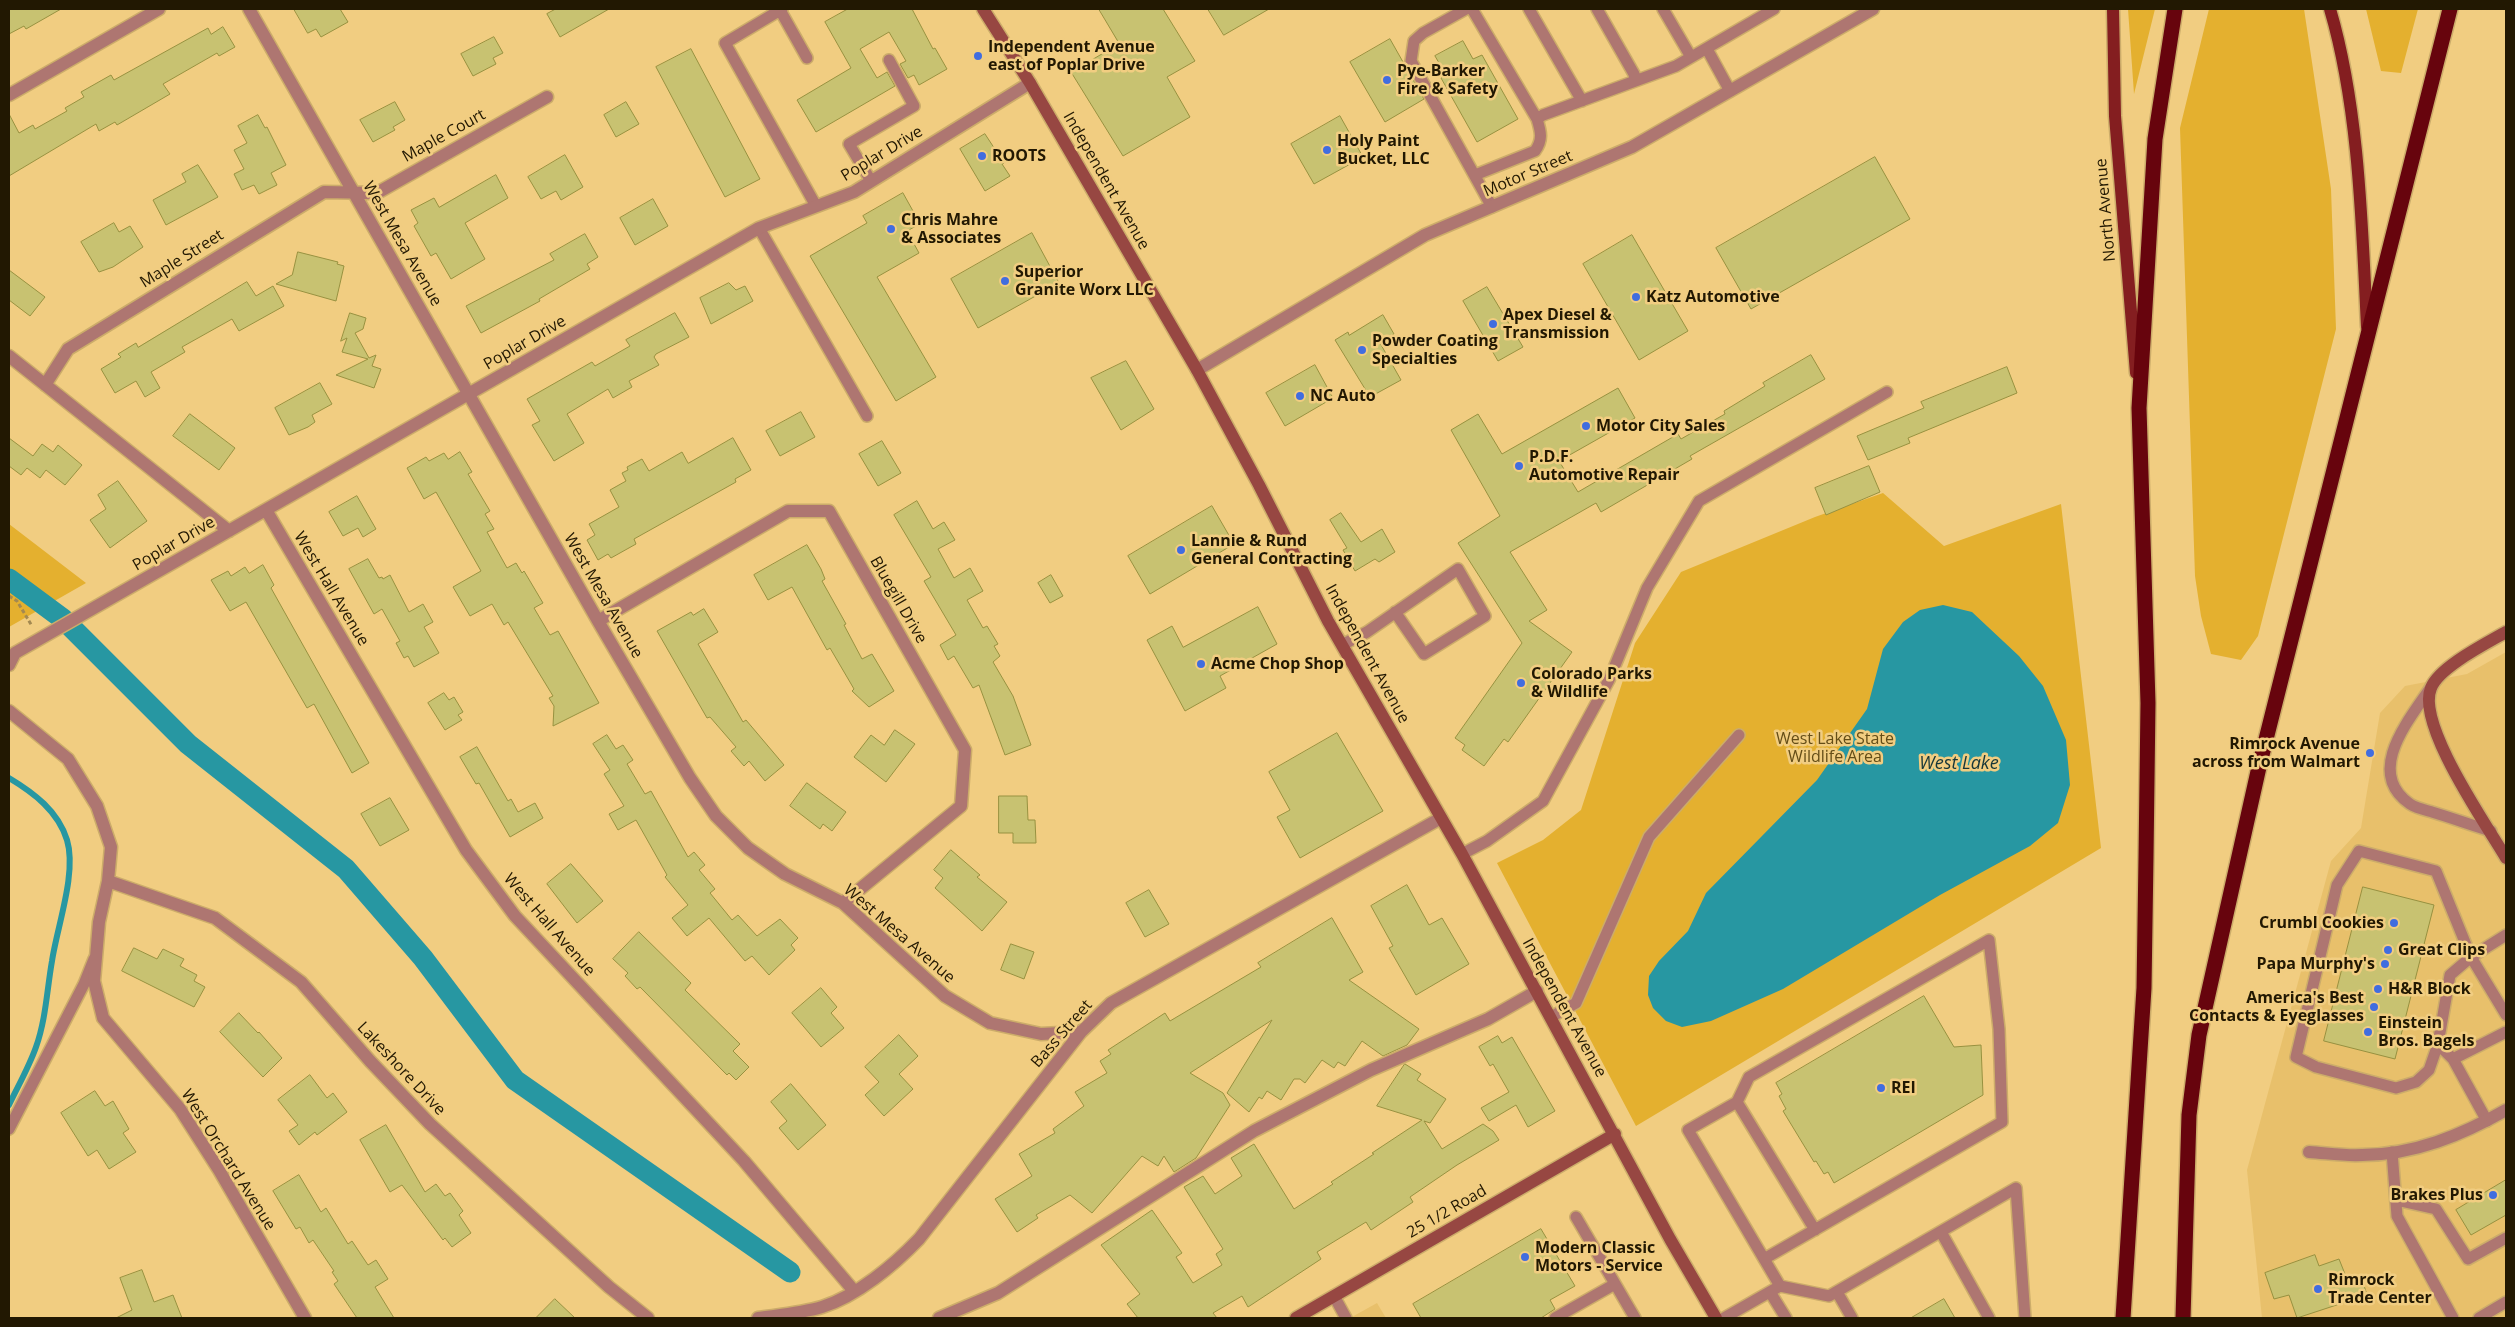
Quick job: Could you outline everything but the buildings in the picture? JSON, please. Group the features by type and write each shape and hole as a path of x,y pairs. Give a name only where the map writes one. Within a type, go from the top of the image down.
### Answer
{"highway":[{"path":"2123,1318 2144,988 2146,876 2148,703 2139,408 2155,139 2175,9"},
{"path":"2183,1318 2189,1115 2198,1035 2259,767 2450,9"}],"main road":[{"name":"North Avenue","path":"2114,9 2115,116 2139,408"},
{"path":"2330,9 2337,32 2350,110 2361,204 2368,337"}],"street":[{"path":"9,95 159,9"},
{"name":"West Mesa Avenue","path":"249,9 598,621 690,778 716,816 748,848 785,874 843,903 946,996 990,1023 1041,1034 1081,1032"},
{"name":"Independent Avenue","path":"983,9 1030,83 1197,370 1342,645 1462,854 1670,1239 1716,1318"},
{"name":"Motor Street","path":"1197,370 1425,235 1632,147 1873,9"},
{"name":"Poplar Drive","path":"9,665 15,653 39,639 759,228 854,192 1030,83"},
{"name":"Maple Court","path":"354,193 377,193 547,97"},
{"name":"Maple Street","path":"45,385 68,349 324,192 354,193"},
{"path":"9,356 229,531"},
{"name":"West Hall Avenue","path":"266,510 466,850 516,916 744,1161 854,1291"},
{"name":"Bluegill Drive","path":"598,621 788,511 829,511 965,750 961,806 843,903"},
{"path":"2506,632 2447,669 2431,687 2428,703 2432,723 2441,747 2506,858"},
{"name":"West Orchard Avenue","path":"9,711 68,759 97,806 111,847 108,881 99,922 94,981 104,1018 180,1109 219,1170 305,1318"},
{"name":"Bass Street","path":"758,1318 821,1313 878,1276 919,1239 1081,1032 1111,1002 1441,818"},
{"name":"Lakeshore Drive","path":"108,881 215,918 301,982 370,1061 430,1124 609,1287 648,1318"},
{"path":"939,1318 998,1293 1254,1131 1371,1070 1488,1019 1537,991"},
{"path":"2308,1152 2363,1156 2430,1145 2487,1121 2506,1110"},
{"name":"25 1/2 Road","path":"1296,1318 1614,1134"}],"lane":[{"path":"807,58 781,9 725,43 816,206"},
{"path":"1466,9 1414,41 1411,61 1492,207"},
{"path":"1472,9 1537,119 1541,132 1541,143 1535,151 1475,175"},
{"path":"1529,9 1582,101"},
{"path":"1597,9 1634,74 1635,81"},
{"path":"1663,9 1691,57"},
{"path":"1537,119 1676,66 1774,9"},
{"path":"1706,49 1730,90"},
{"path":"871,181 850,144 914,106 889,60"},
{"path":"759,228 867,416"},
{"path":"1462,854 1487,841 1543,801 1609,680 1647,588 1699,501 1887,392"},
{"path":"1342,645 1396,612 1458,569 1485,616 1424,654 1396,612"},
{"path":"2431,687 2400,735 2390,764 2389,775 2397,791 2411,805 2491,832"},
{"path":"1550,1017 1576,1003 1649,837 1739,735"},
{"path":"2506,935 2471,956 2450,975 2438,1044 2429,1070 2416,1082 2396,1088 2316,1067 2296,1058 2337,884 2359,851 2436,871 2471,956 2506,1015"},
{"path":"1764,1259 2002,1122 1999,1029 1989,940 1749,1077 1737,1102 1688,1130 1764,1259 1786,1318"},
{"path":"9,1130 84,984 97,951"},
{"path":"2454,1059 2506,1032"},
{"path":"2438,1044 2454,1059 2487,1121"},
{"path":"1737,1102 1815,1230"},
{"path":"2392,1152 2397,1216 2453,1318"},
{"path":"1716,1318 1775,1289 1829,1296 2016,1188 2025,1318"},
{"path":"2396,1200 2436,1209 2468,1259 2506,1238"},
{"path":"1576,1217 1635,1318"},
{"path":"1941,1232 1990,1318"},
{"path":"1555,1318 1614,1284"},
{"path":"1837,1292 1852,1318"},
{"path":"1334,1296 1346,1318"},
{"path":"2479,1318 2506,1302"}],"path":[{"path":"9,596 17,601 29,621"}],"shaded area":[{"path":"2506,652 2506,1318 2262,1318 2247,1170 2331,861 2361,828 2380,713 2405,686 2467,674"},
{"path":"1377,1303 1386,1318 1350,1318"}],"green space":[{"path":"2128,9 2155,9 2134,94"},
{"path":"2209,9 2304,9 2331,189 2336,329 2258,636 2241,660 2211,654 2201,616 2195,576 2180,128"},
{"path":"2366,9 2418,9 2401,73 2381,71"},
{"name":"West Lake State Wildlife Area","path":"1883,493 1944,546 2061,504 2101,848 1636,1126 1497,863 1543,840 1581,810 1635,643 1681,572 1815,517"},
{"path":"9,524 86,583 9,627"}],"water":[{"name":"West Lake","path":"1943,605 1972,612 2019,656 2043,686 2066,740 2070,785 2058,823 2030,846 1940,895 1783,989 1711,1021 1682,1027 1666,1021 1653,1008 1648,995 1649,976 1659,961 1688,931 1706,893 1817,780 1867,709 1883,649 1903,622 1920,610"}],"waterway":[{"path":"9,579 63,619 188,744 346,869 423,958 515,1080 790,1272"},
{"path":"9,778 36,797 58,820 67,840 70,868 39,1036 30,1062 9,1105"}],"place":[{"name":"Independent Avenue east of Poplar Drive","path":"978,56"},
{"name":"Pye-Barker Fire & Safety","path":"1387,80"},
{"name":"Holy Paint Bucket, LLC","path":"1327,150"},
{"name":"ROOTS","path":"982,156"},
{"name":"Chris Mahre & Associates","path":"891,229"},
{"name":"Superior Granite Worx LLC","path":"1005,281"},
{"name":"Katz Automotive","path":"1636,297"},
{"name":"Apex Diesel & Transmission","path":"1493,324"},
{"name":"Powder Coating Specialties","path":"1362,350"},
{"name":"NC Auto","path":"1300,396"},
{"name":"Motor City Sales","path":"1586,426"},
{"name":"P.D.F. Automotive Repair","path":"1519,466"},
{"name":"Lannie & Rund General Contracting","path":"1181,550"},
{"name":"Acme Chop Shop","path":"1201,664"},
{"name":"Colorado Parks & Wildlife","path":"1521,683"},
{"name":"Rimrock Avenue across from Walmart","path":"2370,753"},
{"name":"Crumbl Cookies","path":"2394,923"},
{"name":"Great Clips","path":"2388,950"},
{"name":"Papa Murphy's","path":"2385,964"},
{"name":"H&R Block","path":"2378,989"},
{"name":"America's Best Contacts & Eyeglasses","path":"2374,1007"},
{"name":"Einstein Bros. Bagels","path":"2368,1032"},
{"name":"REI","path":"1881,1088"},
{"name":"Brakes Plus","path":"2493,1195"},
{"name":"Modern Classic Motors - Service","path":"1525,1257"},
{"name":"Rimrock Trade Center","path":"2318,1289"}]}
